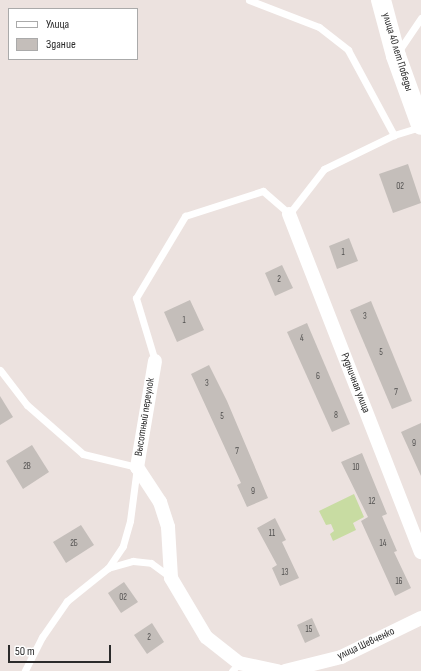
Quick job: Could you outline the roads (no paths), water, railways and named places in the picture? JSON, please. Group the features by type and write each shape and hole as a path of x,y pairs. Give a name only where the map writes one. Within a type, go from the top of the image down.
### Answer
{"main road":[{"name":"улица 40 лет Победы","path":"381,0 396,56 421,126"}],"street":[{"name":"Рудничная улица","path":"289,214 421,552"},
{"name":"Высотный переулок","path":"155,362 137,467 160,502 168,527 171,578 206,637 236,667 278,671"},
{"name":"улица Шевченко","path":"285,671 341,657 421,618"}],"lane":[{"path":"249,0 319,27 348,50 394,136"},
{"path":"396,56 421,18"},
{"path":"155,362 136,298 185,216 264,190 289,214 324,169 394,136 421,126"},
{"path":"0,370 27,405 83,454 137,467 130,520 123,546 108,568 67,601 42,637 27,670"},
{"path":"108,568 133,561 151,563 171,578"}]}
